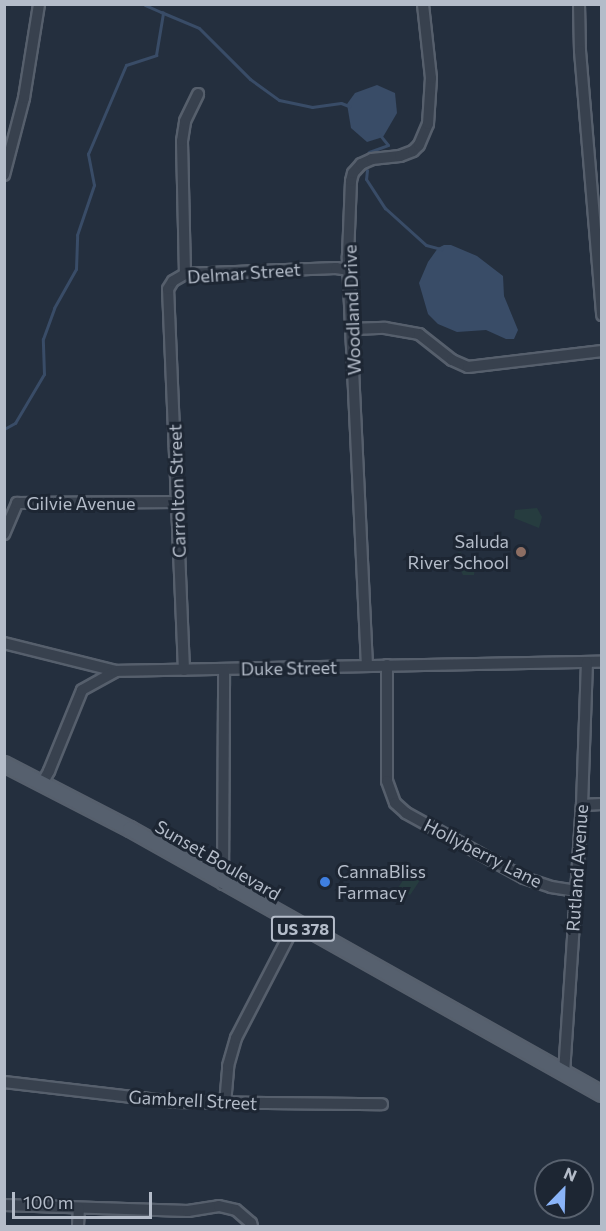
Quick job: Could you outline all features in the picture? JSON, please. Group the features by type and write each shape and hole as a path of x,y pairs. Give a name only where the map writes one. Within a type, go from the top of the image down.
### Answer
{"main road":[{"name":"Sunset Boulevard","path":"4,764 43,782 602,1094"}],"street":[{"path":"4,175 24,98 39,4"},
{"name":"Woodland Drive","path":"367,666 348,270 351,181 353,173 372,159 413,151 419,145 428,124 431,78 423,4"},
{"path":"579,4 580,51 602,315"},
{"path":"185,274 182,141 186,121 198,94"},
{"name":"Delmar Street","path":"169,312 168,290 173,281 185,274 336,268 348,270"},
{"name":"Carrolton Street","path":"169,312 184,670"},
{"path":"352,329 385,328 418,334 452,360 468,367 602,351"},
{"name":"Gilvie Avenue","path":"4,534 17,503 178,502"},
{"path":"4,643 116,671"},
{"name":"Rutland Avenue","path":"564,1073 582,805 587,662"},
{"name":"Duke Street","path":"43,782 82,690 116,671 602,662"},
{"name":"Hollyberry Lane","path":"387,665 387,781 395,803 406,813 524,878 551,887 575,891"},
{"path":"223,884 224,669"},
{"path":"582,805 602,804"},
{"path":"225,1104 228,1066 236,1038 295,924"},
{"name":"Gambrell Street","path":"4,1082 142,1100 225,1104 382,1104"},
{"path":"4,1205 188,1211 219,1206 236,1210 251,1223 252,1227"},
{"path":"78,1227 79,1208"}],"green space":[{"path":"537,508 542,517 539,528 514,518 515,510"},
{"path":"460,552 475,567 474,575 463,575 455,559 455,554"},
{"path":"408,873 420,881 410,895 398,887"}],"water":[{"path":"377,85 395,93 397,113 383,137 367,142 351,128 347,104 355,93"},
{"path":"451,245 477,256 503,276 504,296 518,330 514,339 506,339 486,330 457,332 438,324 428,314 419,283 428,262 438,248"}],"waterway":[{"path":"4,429 15,423 44,374 43,339 54,308 76,269 77,235 94,185 88,154 126,65 156,55 163,13 145,5"},
{"path":"161,12 199,28 250,79 279,100 312,107 341,103 349,106"},
{"path":"369,152 388,145 380,135"},
{"path":"367,170 366,179 385,208 426,245 441,249"}],"place":[{"name":"Saluda River School","path":"521,552"},
{"name":"CannaBliss Farmacy","path":"325,882"}]}
